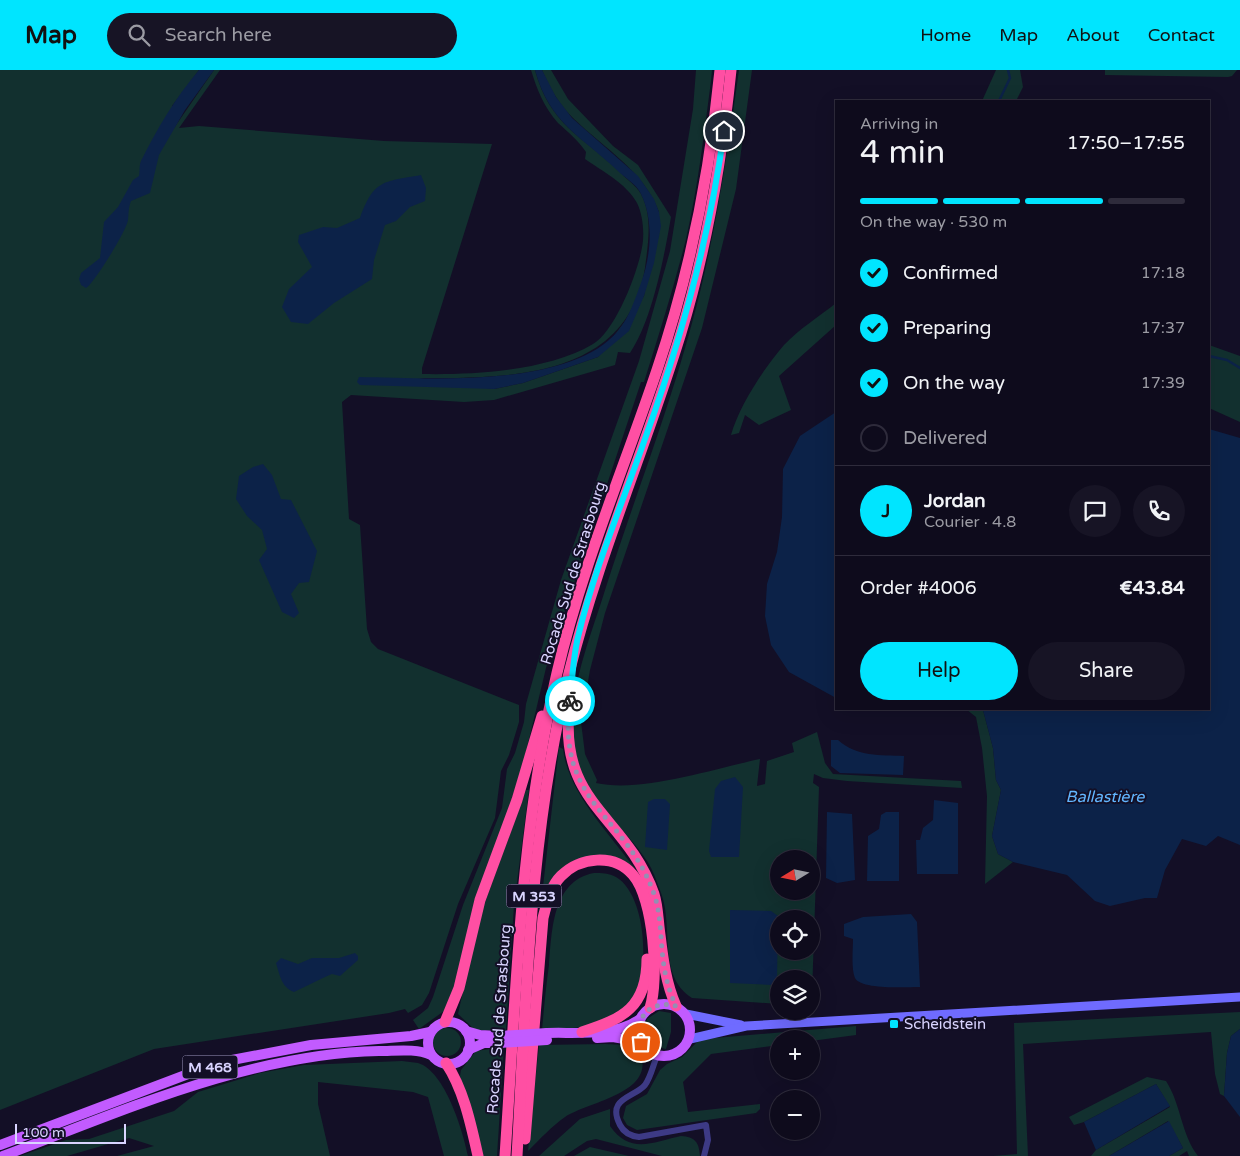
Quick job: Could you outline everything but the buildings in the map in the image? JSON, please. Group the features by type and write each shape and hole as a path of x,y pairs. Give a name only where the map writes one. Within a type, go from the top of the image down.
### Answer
{"highway":[{"name":"Rocade Sud de Strasbourg","path":"505,1156 527,844 537,769 557,672 592,555 658,369 686,272 710,155 720,70"},
{"name":"Rocade Sud de Strasbourg","path":"517,1156 536,871 545,796 566,686 596,579 678,341 697,273 720,161 731,70"},
{"path":"578,638 567,722 571,760 585,793 633,855 651,888 656,903 664,968 676,1006"},
{"path":"445,1022 459,988 480,900 517,800 535,736 557,672"},
{"path":"523,1156 543,924 547,901 560,877 578,864 593,860 610,861 625,868 638,882 646,900 655,975 654,992 650,1008"},
{"path":"534,1024 542,982 548,929 555,898 562,886 576,873 594,866 604,867 621,873 628,880 640,901 644,923 647,969 641,993 635,1004 623,1016 612,1023 582,1032"},
{"path":"446,1063 456,1082 464,1104 478,1156"}],"main road":[{"path":"690,1039 746,1026 1240,997"},
{"path":"547,1037 628,1026 640,1019 650,1008 662,1004 676,1006 686,1014 746,1026"},
{"path":"640,1019 638,1030 641,1042 647,1051 657,1056 667,1057 677,1054 685,1048 690,1039 690,1026 686,1014"},
{"path":"500,1039 466,1031 456,1023 445,1022 430,1032 428,1047 431,1055 446,1063 459,1061 468,1050 500,1039 613,1037 641,1042"},
{"path":"466,1031 469,1037 468,1050"},
{"name":"M 468","path":"0,1145 196,1071 232,1060 311,1045 411,1036 430,1032"},
{"name":"M 468","path":"3,1156 182,1090 237,1073 338,1052 418,1051 431,1055"}],"street":[{"path":"657,1056 645,1084 624,1097 619,1104 617,1112 620,1127 632,1136 638,1137 706,1125 708,1140 704,1156"}],"green space":[{"path":"0,70 199,70 172,106 174,128 214,70 220,70 179,128 199,126 384,141 492,144 422,368 422,374 464,374 533,366 575,353 593,344 602,337 618,312 638,265 643,226 637,203 620,183 585,159 586,152 573,136 558,123 545,104 538,91 531,70 535,70 541,89 558,117 568,128 634,185 645,203 649,230 645,268 634,305 614,332 589,352 558,365 524,373 488,377 418,378 494,389 523,383 598,357 644,296 659,212 644,184 622,161 574,119 559,102 542,70 551,70 568,99 613,146 638,165 671,217 661,269 645,324 630,353 618,352 615,365 494,400 464,402 351,395 342,402 349,519 360,525 367,629 371,642 378,649 519,705 519,722 509,755 501,771 495,818 458,904 429,993 422,1005 408,1013 405,1009 154,1049 0,1110"},
{"path":"696,70 712,70 711,81 694,200 686,239 671,293 644,382 641,382 546,668 525,756 456,982 444,1011 419,1029 413,1020 428,1008 433,997 463,905 502,808 507,769 515,753 524,722 526,704 561,580 639,361 670,251 693,109"},
{"path":"739,70 752,70 736,189 702,328 605,613 590,670 581,722 585,754 597,780 596,783 634,785 655,782 760,759 757,786 765,784 767,761 794,752 792,743 817,732 825,763 833,774 961,781 962,788 847,781 823,778 814,774 813,783 819,787 817,850 770,850 770,900 815,900 815,910 770,910 770,960 813,960 813,970 770,970 770,1003 692,998 681,989 674,977 670,964 665,906 653,872 638,849 590,792 577,765 573,743 574,698 579,675 683,357 700,292 720,197"},
{"path":"996,70 1020,70 1023,87 1016,100 982,100"},
{"path":"1105,70 1237,70 1232,76 1228,77 1105,75"},
{"path":"835,304 835,326 779,376 791,410 759,425 745,415 739,433 731,435 746,400 761,376 776,354 796,334"},
{"path":"1210,345 1240,356 1240,422 1210,408"},
{"path":"967,710 983,710 993,748 996,780 1001,790 992,836 998,854 1013,862 985,884 987,796 982,748 976,717"},
{"path":"559,747 563,749 573,781 581,797 635,869 633,871 577,859 541,904"},
{"path":"526,790 529,790 514,905 506,1030 475,1030 458,1014 479,919"},
{"path":"594,873 608,874 616,877 627,887 635,903 641,922 643,943 643,964 639,984 633,1000 623,1012 614,1018 584,1027 542,1030 551,937 557,909 562,897 570,886 580,878"},
{"path":"659,1011 671,1013 671,1032 666,1049 656,1047 645,1036 647,1019"},
{"path":"1240,1012 1240,1029 1231,1036 1227,1053 1224,1096 1220,1094 1215,1074 1211,1032 1023,1044 1028,1156 993,1156 1017,1154 1014,1023"},
{"path":"856,1026 856,1035 820,1040 820,1030 809,1030"},
{"path":"447,1028 457,1032 461,1042 457,1052 447,1056 437,1052 433,1042 437,1032"},
{"path":"770,1033 770,1046 711,1054 683,1082 688,1112 760,1104 760,1109 756,1113 637,1130 627,1125 623,1118 626,1106 647,1094 660,1070 667,1064 682,1057 697,1042 703,1039"},
{"path":"539,1045 622,1045 637,1050 642,1059 642,1071 636,1081 615,1096 565,1117 528,1151"},
{"path":"504,1047 497,1156 481,1156 460,1076 461,1070 476,1051"},
{"path":"402,1061 418,1063 428,1068 436,1077 451,1103 462,1132 468,1156 444,1156 428,1097 413,1092 318,1082 318,1104 330,1156 117,1156 154,1146 129,1138 67,1156 20,1156 66,1140 89,1139 174,1111 198,1092 260,1073 304,1065"},
{"path":"1147,1077 1166,1081 1175,1099 1188,1138 1198,1156 1189,1156 1187,1151 1179,1156 1169,1156 1183,1148 1168,1121 1109,1156 1091,1156 1096,1150 1170,1107 1156,1084 1084,1122 1074,1125 1069,1117"},
{"path":"610,1109 610,1126 626,1141 642,1144 681,1136 686,1137 695,1141 699,1147 700,1156 662,1156 596,1139 587,1141 564,1156 539,1156 580,1119"},
{"path":"590,1147 629,1156 574,1156"}],"water":[{"path":"199,70 214,70 185,110 159,155 150,193 131,201 128,220 122,234 102,268 86,288 81,285 79,279 81,273 100,258 104,222 118,207 133,180 139,176 141,161 160,126 174,103"},
{"path":"535,70 542,70 556,97 572,118 638,176 654,199 659,212 661,226 654,263 644,296 629,331 598,357 523,383 494,389 360,385 357,382 359,377 459,378 496,376 533,371 567,363 596,350 618,331 625,320 641,283 647,262 650,238 645,204 634,185 580,139 558,117 541,89"},
{"path":"421,175 426,188 425,201 410,207 396,221 385,225 374,260 372,279 334,303 308,324 291,322 282,307 289,289 312,267 298,242 299,235 323,227 337,228 360,218 370,196 381,185 397,179"},
{"path":"835,413 835,697 789,672 771,645 765,616 767,584 777,552 782,517 783,469 800,436"},
{"name":"Ballastière","path":"1210,429 1240,438 1240,845 1218,836 1206,846 1182,839 1165,870 1157,898 1145,898 1110,906 1095,901 1067,875 1013,862 998,854 992,836 1001,790 996,780 993,748 983,710 1210,710"},
{"path":"263,464 272,475 281,499 291,500 317,551 309,582 299,583 291,594 299,613 294,618 282,612 259,560 267,549 262,530 247,516 236,499 239,476 253,467"},
{"path":"831,740 838,740 853,750 869,754 904,756 903,775 840,773 831,766"},
{"path":"735,777 743,787 739,857 711,857 709,851 715,789 721,781"},
{"path":"654,799 665,799 670,804 667,850 645,847 648,802"},
{"path":"934,800 958,803 958,874 917,874 916,840 920,840 923,828 933,820"},
{"path":"827,812 852,814 855,880 837,883 826,878"},
{"path":"886,812 899,812 899,881 867,881 868,836 879,829 881,815"},
{"path":"730,910 770,911 770,960 777,960 777,970 770,970 770,985 730,983"},
{"path":"911,914 917,922 920,987 885,987 859,982 855,978 853,970 853,939 844,936 844,924 863,917"},
{"path":"355,953 358,956 358,960 340,976 332,974 294,992 284,984 276,963 281,958 298,964 312,958 339,958"},
{"path":"1240,1029 1240,1117 1224,1096 1227,1053 1231,1036"},
{"path":"1156,1084 1170,1106 1096,1150 1084,1122"},
{"path":"1169,1121 1183,1148 1169,1156 1109,1156"}],"waterway":[{"path":"999,100 1010,78 1008,70"},
{"path":"1210,356 1227,360 1240,368"}],"way so far":[{"path":"570,701 567,740 577,779 585,793 633,855 645,874 654,896 664,968 669,989 676,1006 658,1004 644,1013 640,1019 638,1030 641,1042"}],"place":[{"name":"Scheidstein","path":"894,1024"}],"route":[{"path":"570,701 578,638 596,579 681,333 711,210 724,131"}]}
